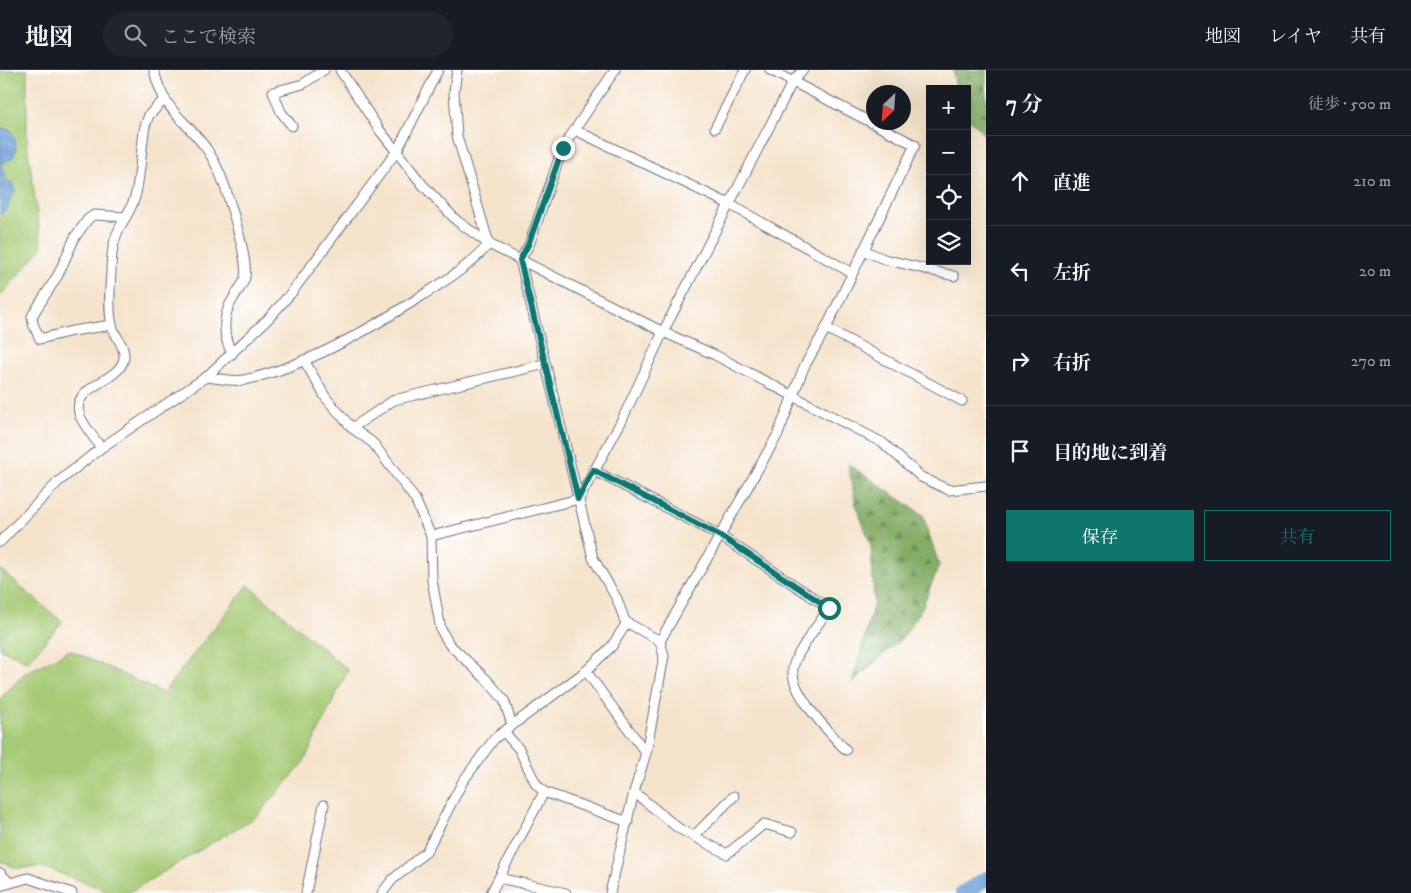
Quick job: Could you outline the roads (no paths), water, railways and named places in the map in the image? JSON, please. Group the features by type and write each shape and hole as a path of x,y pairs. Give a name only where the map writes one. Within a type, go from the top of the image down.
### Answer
{"street":[{"path":"154,70 164,100 208,151 221,176 230,203 246,270 242,284 229,306 224,327 226,342 232,354"},
{"path":"292,126 281,112 273,92 302,84 324,70"},
{"path":"340,70 378,128 422,184 457,221 489,244 663,332 715,355 791,397 883,443 921,477 949,490 986,486"},
{"path":"0,542 58,482 101,448 206,377 268,320 292,292 397,152 438,70"},
{"path":"456,70 454,92 457,136 489,244"},
{"path":"615,70 563,148 528,245 520,260 593,558 617,599 626,622 660,641"},
{"path":"715,128 745,70"},
{"path":"610,893 634,792 646,753 664,656 660,641 778,434 804,367 826,328 915,145 770,70"},
{"path":"431,536 578,499 622,420 663,332 729,204 793,82 803,70"},
{"path":"101,448 80,416 79,411 82,397 91,388 117,370 124,357 123,349 112,325 111,270 113,250 119,228 136,193 145,126 149,115 164,100"},
{"path":"575,130 729,204 852,273"},
{"path":"112,325 72,330 40,339 32,316 58,275 75,237 88,220 94,215 126,217"},
{"path":"206,377 242,380 304,360 384,319 451,278 479,256 489,244"},
{"path":"863,250 884,259 954,276"},
{"path":"826,328 962,402"},
{"path":"304,360 326,398 352,428 373,443 415,499 431,536 432,580 441,630 449,644 488,680 504,700 512,725"},
{"path":"352,428 394,400 545,364"},
{"path":"593,470 719,535 829,608 793,665 796,683 808,708 846,750"},
{"path":"382,893 392,880 426,852 463,781 486,749 512,725 586,670 615,642 626,622"},
{"path":"586,670 646,753"},
{"path":"504,732 520,749 536,784 544,792 628,822"},
{"path":"491,893 544,792"},
{"path":"634,792 678,828 727,854 764,824 792,832"},
{"path":"694,836 734,796"},
{"path":"306,893 324,805"},
{"path":"0,873 4,884 28,878 72,893"},
{"path":"499,878 566,893"}],"water":[{"path":"0,128 11,130 16,149 12,158 1,164 6,174 4,178 12,183 15,191 8,208 0,214"}],"waterway":[{"path":"963,893 986,879"}]}
